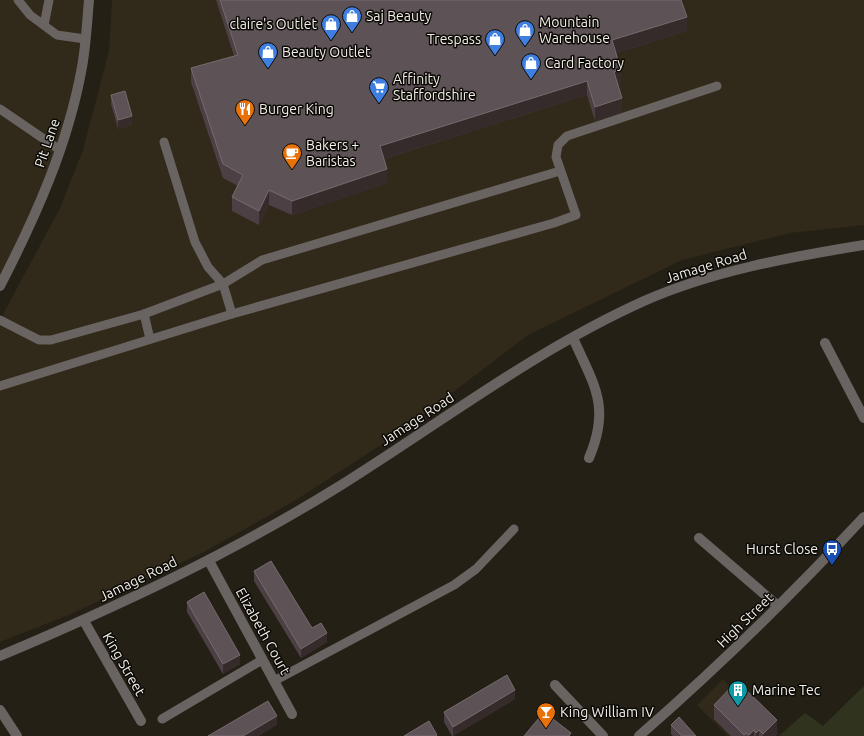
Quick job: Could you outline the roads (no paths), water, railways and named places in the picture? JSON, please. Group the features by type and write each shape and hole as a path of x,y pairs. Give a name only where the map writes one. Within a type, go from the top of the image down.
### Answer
{"street":[{"name":"Pit Lane","path":"0,286 34,218 70,123 81,73 89,0"},
{"name":"Jamage Road","path":"0,656 84,621 209,561 336,488 532,361 645,301 720,274 799,255 864,245"},
{"path":"573,338 598,398 600,419 597,440 589,458"},
{"path":"825,343 864,418"},
{"name":"High Street","path":"639,736 702,681 813,573 864,517"},
{"path":"699,538 778,606"},
{"name":"Elizabeth Court","path":"209,561 292,714"},
{"name":"King Street","path":"84,621 141,721"},
{"path":"555,685 603,736"},
{"path":"0,710 17,736"}],"lane":[{"path":"18,0 30,15 57,34 85,39"},
{"path":"44,25 49,0"},
{"path":"0,386 232,314 554,223 576,215 556,157 558,145 567,136 633,112 717,86"},
{"path":"0,109 60,150"},
{"path":"164,142 195,242 208,267 223,284 232,314"},
{"path":"0,320 39,340 51,340 144,314 223,284 262,260 560,172"},
{"path":"144,314 150,340"},
{"path":"274,681 454,585 476,569 514,529"},
{"path":"162,719 262,660"}],"place":[{"name":"Saj Beauty","path":"352,33"},
{"name":"claire's Outlet","path":"331,41"},
{"name":"Mountain Warehouse","path":"525,47"},
{"name":"Trespass","path":"495,56"},
{"name":"Beauty Outlet","path":"268,69"},
{"name":"Card Factory","path":"531,80"},
{"name":"Affinity Staffordshire","path":"379,104"},
{"name":"Burger King","path":"245,126"},
{"name":"Bakers + Baristas","path":"292,170"},
{"name":"Hurst Close","path":"832,566"},
{"name":"Marine Tec","path":"738,707"},
{"name":"King William IV","path":"546,729"}]}
